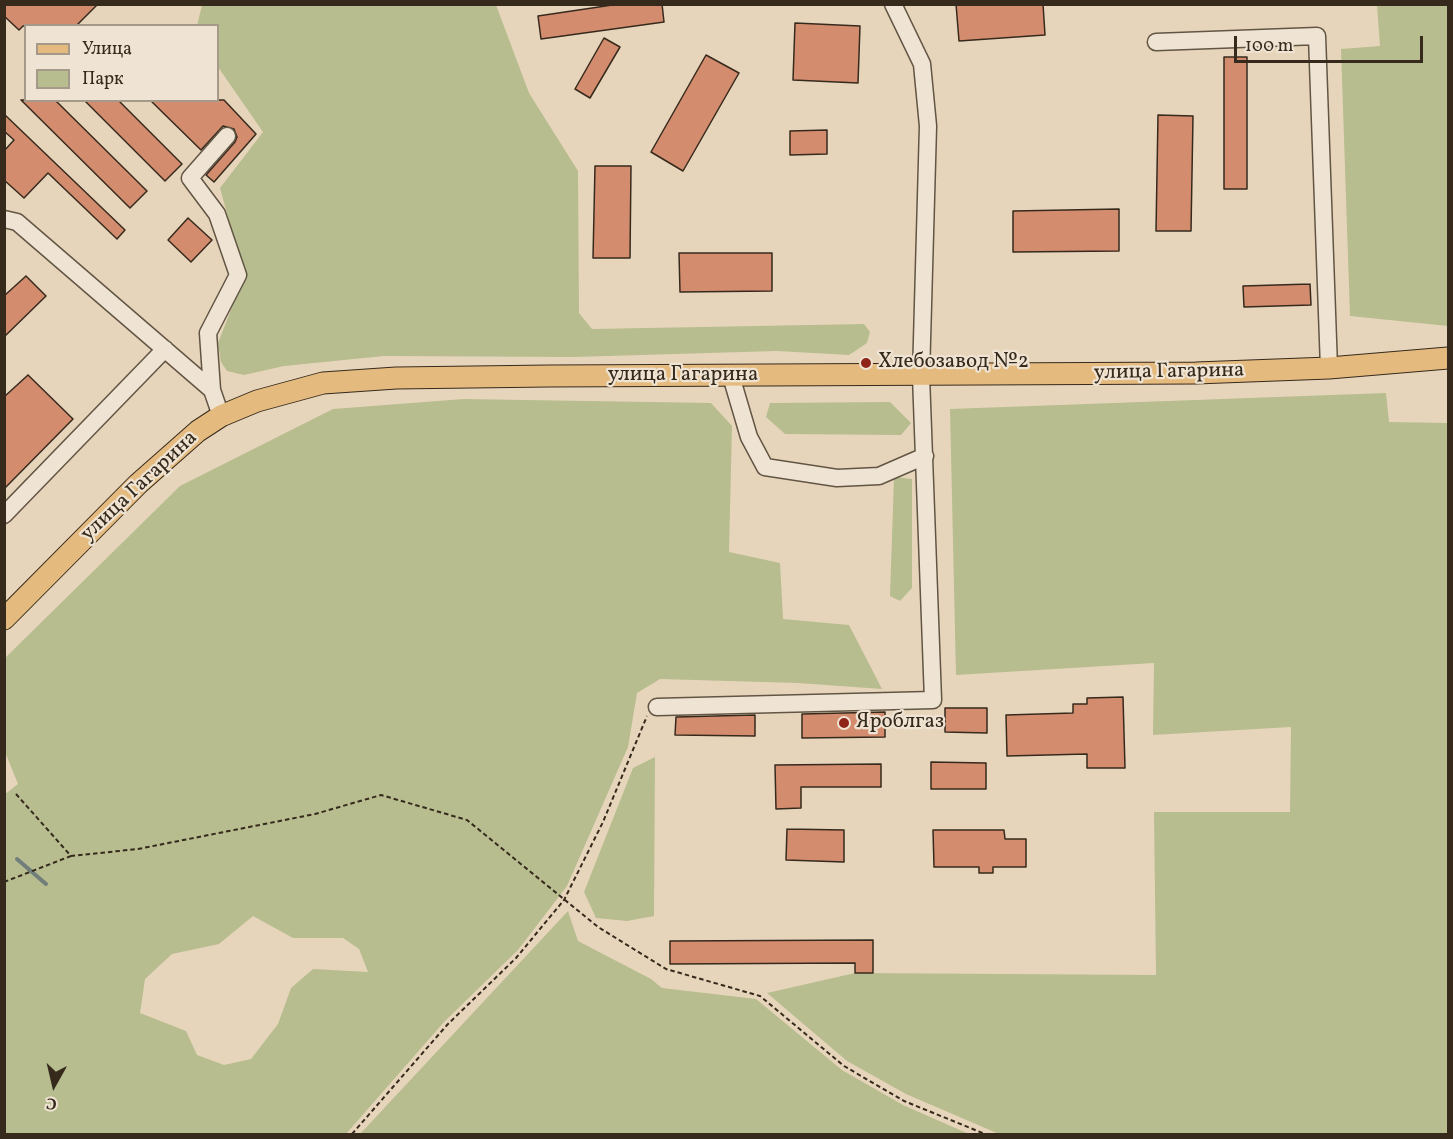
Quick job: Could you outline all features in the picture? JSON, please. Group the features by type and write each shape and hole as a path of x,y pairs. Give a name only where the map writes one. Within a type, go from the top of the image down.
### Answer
{"main road":[{"name":"улица Гагарина","path":"4,620 177,448 221,416 280,393 336,381 467,377 1196,374 1329,368 1449,358"}],"street":[{"path":"653,708 933,700 921,376 928,126 922,64 893,4"},
{"path":"1156,42 1317,36 1329,368"},
{"path":"221,416 212,390 208,333 238,275 218,214 190,178 227,136"},
{"path":"4,219 17,222 212,390"},
{"path":"4,515 165,348"},
{"path":"731,376 749,437 765,467 837,478 879,476 925,456"}],"path":[{"path":"352,1134 447,1025 516,958 564,900 616,793 653,708"},
{"path":"16,794 71,856"},
{"path":"4,882 71,856 138,849 315,814 381,795 467,820 598,927 666,969 760,996 844,1066 904,1101 986,1134"}],"green space":[{"path":"202,5 496,5 529,93 578,171 579,313 592,329 864,324 870,332 867,343 849,355 777,351 574,357 384,356 284,366 244,375 227,371 221,362 218,343 244,276 220,188 263,132 219,68 219,24 197,24"},
{"path":"1377,5 1448,5 1448,326 1350,316 1341,49 1380,46"},
{"path":"1386,393 1389,422 1448,423 1448,1134 999,1134 906,1094 847,1061 767,993 855,973 1156,975 1154,812 1290,812 1291,727 1153,735 1154,663 956,675 950,409"},
{"path":"464,399 711,403 732,426 729,552 780,563 783,619 849,625 882,689 798,683 660,679 637,693 628,747 567,886 518,950 444,1022 346,1134 5,1134 4,795 18,784 5,752 5,658 180,486 333,409","holes":["253,916 293,938 343,938 359,949 368,972 313,969 291,988 278,1024 251,1059 224,1065 197,1055 186,1031 140,1013 145,979 172,954 219,944"]},
{"path":"890,402 911,423 901,435 785,434 766,417 770,403"},
{"path":"894,477 912,479 912,588 900,601 890,596"},
{"path":"655,757 654,916 627,921 596,918 584,892 633,768"},
{"path":"568,911 578,941 651,979 662,988 756,999 842,1070 903,1105 969,1134 360,1134"}],"building":[{"path":"4,4 98,4 78,24 24,24 19,30 4,16"},
{"path":"619,4 662,4 664,22 541,39 538,16"},
{"path":"956,4 1043,4 1045,35 959,41"},
{"path":"795,23 860,26 858,83 793,80"},
{"path":"604,38 620,47 590,98 575,89"},
{"path":"706,55 739,73 683,171 651,152"},
{"path":"1224,57 1247,57 1247,189 1224,189"},
{"path":"21,100 24,102 57,102 147,191 130,208"},
{"path":"219,100 224,100 256,134 214,182 206,175 235,142 237,137 234,129 223,126 201,150 152,102 219,102"},
{"path":"86,102 120,102 182,164 165,181"},
{"path":"4,114 125,230 117,239 48,173 24,198 4,180 4,151 14,140 4,131"},
{"path":"1158,115 1193,116 1191,231 1156,231"},
{"path":"827,130 827,154 790,155 790,131"},
{"path":"595,166 631,166 630,258 593,258"},
{"path":"1119,209 1119,251 1013,252 1013,211"},
{"path":"188,218 212,240 191,262 168,240"},
{"path":"679,253 772,253 772,291 680,292"},
{"path":"26,276 46,296 4,337 4,296"},
{"path":"1310,284 1311,305 1244,307 1243,286"},
{"path":"28,375 73,419 4,489 4,397"},
{"path":"1123,697 1125,768 1087,768 1087,754 1007,756 1006,715 1073,713 1073,704 1087,704 1087,698"},
{"path":"945,708 987,708 987,733 945,732"},
{"name":"Яроблгаз","path":"885,712 885,737 802,738 802,714"},
{"path":"755,715 755,736 675,735 676,717"},
{"path":"931,762 986,763 986,789 931,789"},
{"path":"881,764 881,787 801,787 801,808 776,809 775,765"},
{"path":"787,829 844,830 844,862 786,860"},
{"path":"933,830 1004,830 1005,839 1026,839 1026,867 993,867 993,873 979,873 979,867 934,867"},
{"path":"873,940 873,973 855,973 855,963 670,964 670,941"}],"waterway":[{"path":"17,859 46,884"}],"place":[{"name":"Хлебозавод №2","path":"866,363"},
{"name":"Яроблгаз","path":"844,723"}]}
